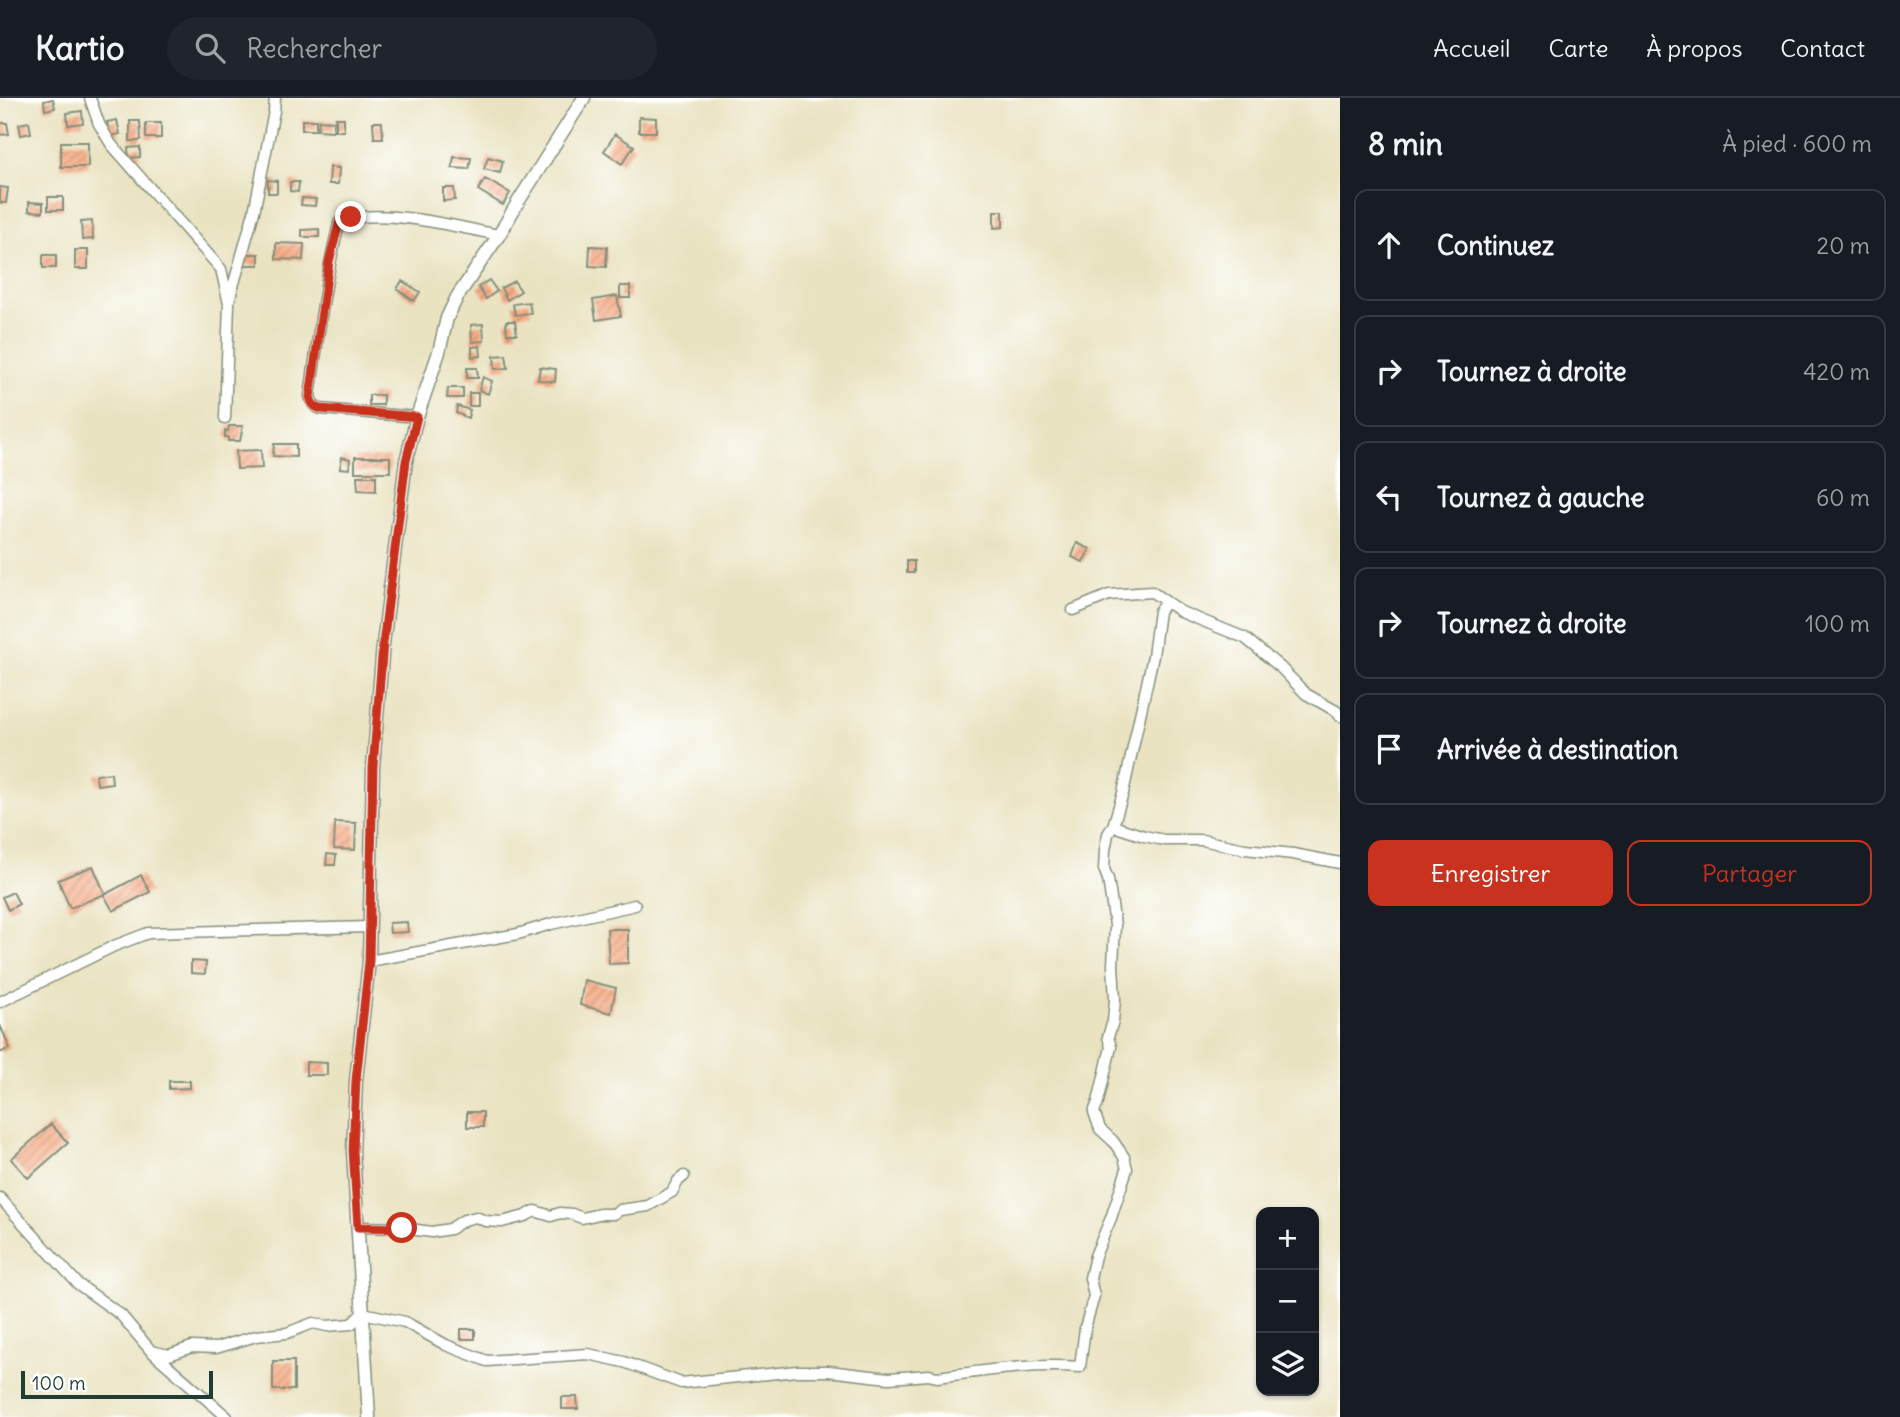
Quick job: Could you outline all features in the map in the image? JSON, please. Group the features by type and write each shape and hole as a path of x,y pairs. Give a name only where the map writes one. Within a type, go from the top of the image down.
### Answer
{"street":[{"path":"90,98 99,124 111,144 221,269 229,304"},
{"path":"225,418 229,304 254,212 275,98"},
{"path":"369,1417 353,1151 356,1080 369,961 373,767 383,644 406,461 447,318 457,297 584,98"},
{"path":"417,417 321,409 312,404 310,397 329,262 339,223 343,219 379,215 499,235"},
{"path":"1073,610 1109,595 1152,592 1181,612 1245,638 1280,667 1306,694 1339,712"},
{"path":"363,1313 405,1322 446,1345 487,1361 588,1354 625,1362 681,1382 797,1371 828,1371 889,1378 929,1375 937,1377 1037,1367 1080,1367 1085,1328 1094,1296 1090,1278 1095,1256 1127,1169 1124,1157 1100,1129 1094,1112 1111,1048 1108,1037 1115,1000 1115,925 1104,869 1108,834 1123,793 1146,691 1159,611 1166,602"},
{"path":"1113,826 1144,836 1202,840 1340,863"},
{"path":"369,961 518,934 635,905"},
{"path":"0,1002 114,946 148,933 369,926"},
{"path":"358,1227 432,1232 450,1229 464,1220 476,1217 485,1221 502,1222 535,1211 551,1216 560,1213 582,1218 613,1214 659,1201 672,1192 684,1176"},
{"path":"0,1198 78,1284 121,1315 151,1351 227,1417"},
{"path":"151,1351 169,1355 192,1347 216,1348 256,1336 287,1333 313,1323 327,1326 351,1324 363,1313"}],"building":[{"path":"53,99 55,108 45,110 44,101"},
{"path":"82,111 83,123 68,125 67,113"},
{"path":"639,117 656,118 656,132 639,132"},
{"path":"336,118 344,118 344,131 336,131"},
{"path":"117,120 120,134 110,136 107,122"},
{"path":"302,120 316,120 316,130 302,130"},
{"path":"319,120 334,121 333,131 318,130"},
{"path":"130,121 140,121 139,141 130,141"},
{"path":"29,122 31,133 21,135 19,124"},
{"path":"373,122 382,122 383,138 374,138"},
{"path":"0,123 7,123 9,134 0,135"},
{"path":"146,123 161,123 161,138 146,138"},
{"path":"615,134 634,146 622,164 604,151"},
{"path":"61,142 88,142 88,167 61,167"},
{"path":"140,147 140,157 129,158 128,148"},
{"path":"454,157 471,158 469,169 452,168"},
{"path":"488,157 503,161 500,173 484,169"},
{"path":"330,167 339,168 338,184 329,184"},
{"path":"485,179 510,193 503,205 478,190"},
{"path":"268,180 277,181 277,193 268,193"},
{"path":"290,182 299,182 298,192 290,191"},
{"path":"0,187 8,188 6,203 0,203"},
{"path":"443,188 454,188 455,200 443,201"},
{"path":"48,197 63,197 63,210 48,210"},
{"path":"302,198 316,199 315,206 301,205"},
{"path":"29,202 43,203 43,212 29,211"},
{"path":"994,211 1003,211 1003,227 994,228"},
{"path":"92,221 93,239 82,240 81,222"},
{"path":"319,229 319,237 302,237 302,230"},
{"path":"276,243 304,244 303,260 276,259"},
{"path":"590,246 607,247 606,267 589,266"},
{"path":"75,250 88,250 88,269 75,269"},
{"path":"244,254 259,254 259,265 244,265"},
{"path":"43,255 56,255 56,268 43,268"},
{"path":"489,280 497,291 486,299 478,287"},
{"path":"402,281 420,292 414,301 397,289"},
{"path":"514,281 521,291 507,300 501,288"},
{"path":"620,286 630,286 630,298 620,298"},
{"path":"617,296 621,316 596,320 593,300"},
{"path":"529,302 531,313 515,315 513,304"},
{"path":"506,321 515,321 517,334 507,334"},
{"path":"483,324 484,341 472,342 471,325"},
{"path":"480,346 481,356 472,357 472,347"},
{"path":"506,355 508,368 495,369 494,356"},
{"path":"540,367 556,369 555,382 538,380"},
{"path":"467,368 477,368 478,378 467,378"},
{"path":"483,377 492,381 488,394 479,390"},
{"path":"448,388 463,388 463,398 447,398"},
{"path":"469,393 478,393 478,406 469,406"},
{"path":"369,395 383,395 383,405 369,405"},
{"path":"457,406 470,410 468,418 456,413"},
{"path":"229,426 243,426 240,441 228,441 228,437 225,437"},
{"path":"274,444 296,444 296,457 273,456"},
{"path":"261,450 262,468 237,469 236,451"},
{"path":"342,457 350,459 349,469 340,468"},
{"path":"355,457 390,457 390,472 355,472"},
{"path":"357,476 376,476 376,491 358,490"},
{"path":"1077,543 1090,549 1083,562 1072,557"},
{"path":"907,561 914,561 914,573 907,573"},
{"path":"111,773 112,783 97,785 96,775"},
{"path":"335,822 356,823 355,850 334,849"},
{"path":"327,854 336,855 335,865 326,865"},
{"path":"93,866 105,894 70,908 58,880"},
{"path":"141,875 150,892 113,911 104,895"},
{"path":"13,892 19,904 8,910 2,897"},
{"path":"407,922 408,932 390,933 389,923"},
{"path":"607,929 628,929 628,963 609,964"},
{"path":"191,961 206,962 205,974 191,973"},
{"path":"584,980 616,988 611,1013 580,1005"},
{"path":"0,1025 10,1048 0,1053"},
{"path":"306,1062 327,1063 327,1075 306,1075"},
{"path":"169,1081 190,1081 190,1088 169,1089"},
{"path":"467,1112 483,1112 483,1127 467,1127"},
{"path":"51,1124 68,1143 28,1178 11,1159"},
{"path":"461,1329 475,1329 475,1339 461,1339"},
{"path":"273,1361 294,1361 294,1390 273,1390"},
{"path":"562,1397 577,1397 578,1409 562,1409"}],"route":[{"path":"351,217 339,223 329,262 310,397 312,404 321,409 417,417 406,461 383,644 373,767 369,961 356,1080 353,1151 358,1227 402,1228"}]}
